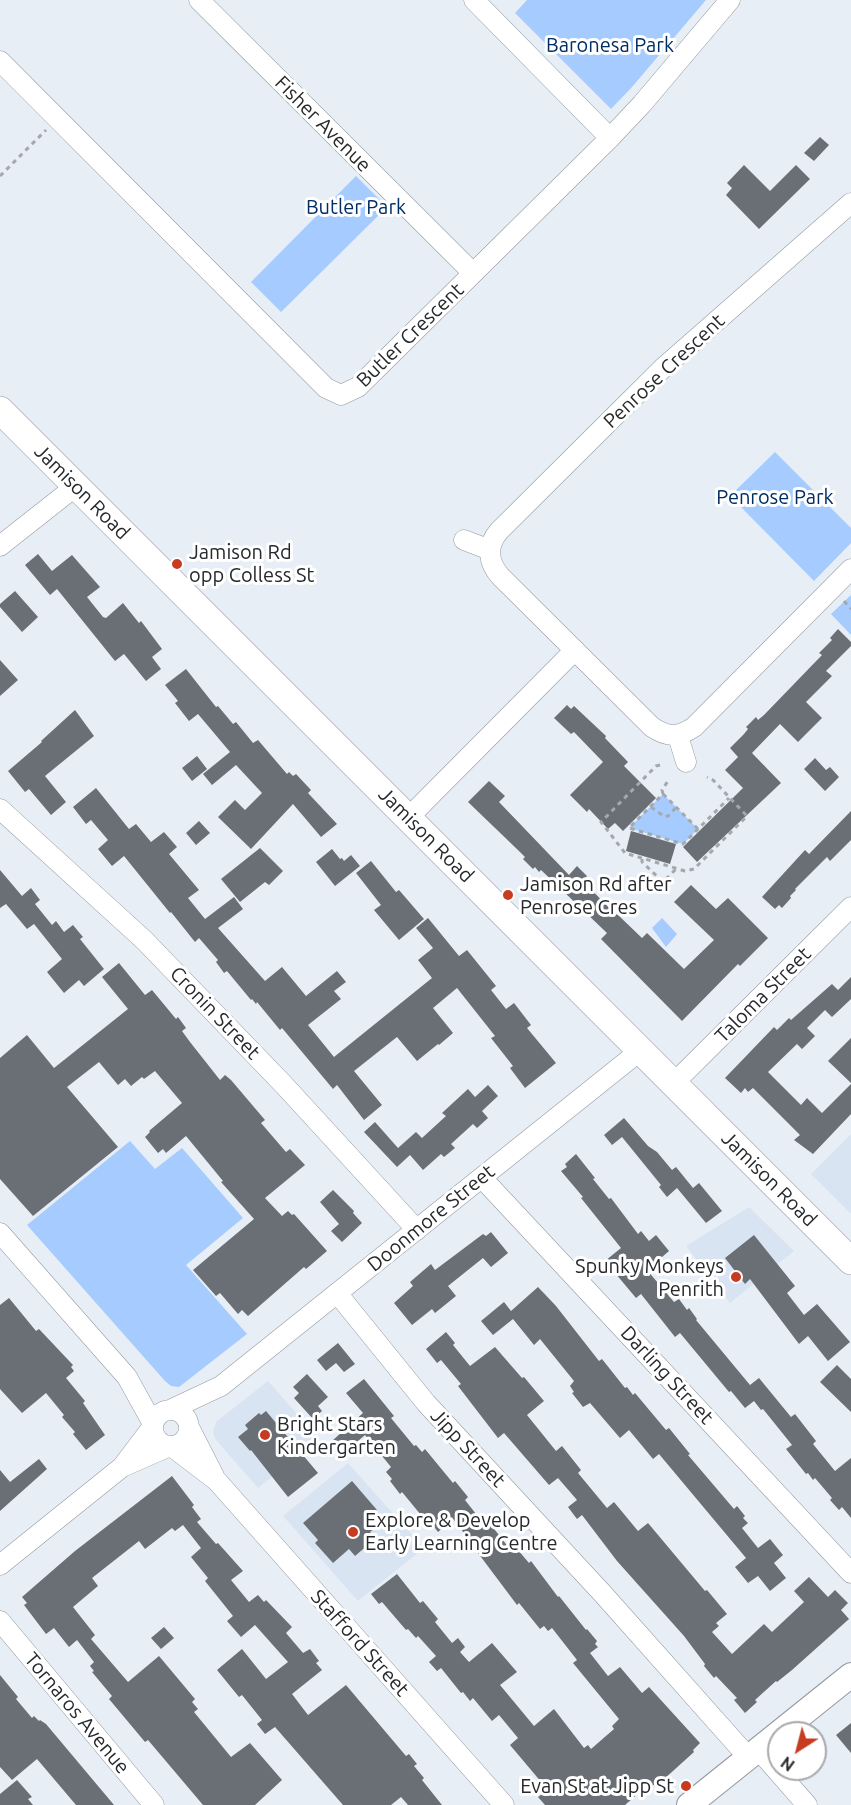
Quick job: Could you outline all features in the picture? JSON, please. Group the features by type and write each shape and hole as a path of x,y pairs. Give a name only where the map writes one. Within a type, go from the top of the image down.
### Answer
{"main road":[{"name":"Jamison Road","path":"0,410 851,1261"}],"street":[{"name":"Fisher Avenue","path":"200,0 473,273"},
{"path":"474,0 610,138"},
{"name":"Butler Crescent","path":"0,61 326,388 335,394 345,394 358,387 610,138 642,104 730,0"},
{"name":"Penrose Crescent","path":"490,550 499,531 663,368 851,202"},
{"path":"0,546 76,486"},
{"path":"464,540 490,550 492,564 500,576 652,728 666,735 678,736 694,727 851,569"},
{"path":"409,817 575,650"},
{"path":"678,736 686,762"},
{"name":"Cronin Street","path":"0,809 144,939 284,1085 417,1230"},
{"name":"Taloma Street","path":"674,1083 851,907"},
{"name":"Doonmore Street","path":"172,1409 221,1386 642,1050"},
{"name":"Darling Street","path":"482,1178 851,1573"},
{"path":"0,1233 127,1377 153,1425 155,1437 164,1445 170,1446"},
{"name":"Jipp Street","path":"338,1293 419,1395 753,1753 807,1805"},
{"path":"122,1467 181,1443 190,1429 186,1418 178,1411 127,1377"},
{"name":"Doonmore Street","path":"190,1429 221,1386"},
{"path":"0,1565 122,1467 161,1412 172,1409"},
{"name":"Stafford Street","path":"190,1429 217,1481"},
{"name":"Stafford Street","path":"170,1446 217,1481 504,1805"},
{"name":"Tornaros Avenue","path":"0,1621 154,1805"},
{"path":"689,1805 851,1675"}],"path":[{"path":"0,176 58,118"},
{"path":"660,765 656,766 601,822 625,853 676,869 685,871 694,869 747,816 713,780 707,777"},
{"path":"668,781 662,790 663,795 698,829"},
{"path":"663,795 629,828 683,843 729,798"},
{"path":"651,807 665,817 670,815 676,807"},
{"path":"642,859 642,862 663,882 676,869"}],"shaded area":[{"path":"851,1134 851,1214 811,1174"},
{"name":"Spunky Monkeys Penrith","path":"749,1207 794,1251 730,1303 686,1246"},
{"name":"Bright Stars Kindergarten","path":"268,1381 319,1439 258,1488 216,1440 213,1433 217,1421"},
{"name":"Explore & Develop Early Learning Centre","path":"348,1463 424,1548 358,1601 283,1516"}],"green space":[{"name":"Baronesa Park","path":"527,0 706,0 611,109 515,13"},
{"name":"Butler Park","path":"356,176 387,207 281,312 251,282"},
{"name":"Penrose Park","path":"775,452 851,528 851,543 814,581 730,496"},
{"path":"851,595 851,635 831,614"},
{"path":"663,794 698,829 683,844 629,828"},
{"path":"662,918 677,934 666,947 652,928"},
{"path":"130,1141 155,1169 182,1148 243,1218 186,1265 247,1334 179,1387 171,1386 165,1381 27,1225"}],"building":[{"path":"820,137 829,145 814,161 804,153"},
{"path":"744,165 770,191 796,165 810,179 759,229 726,195 732,188 727,183"},
{"path":"38,554 52,571 72,555 100,587 87,597 106,618 123,603 139,623 141,621 162,649 152,657 161,669 146,681 124,654 115,661 57,589 50,595 25,565"},
{"path":"15,591 38,617 22,632 0,607 0,604"},
{"path":"838,629 851,642 851,646 826,671 832,676 806,702 822,718 798,742 780,724 752,753 781,783 697,862 683,847 743,788 725,770 738,757 730,748 748,729 746,727 756,717 758,720 764,715 822,655 819,653 832,640 830,638"},
{"path":"0,660 18,680 0,696"},
{"path":"186,669 216,707 218,706 233,724 236,722 253,743 258,740 287,774 289,772 293,776 296,774 311,790 308,793 337,824 321,837 293,804 251,849 218,817 235,800 245,810 262,793 236,765 212,785 203,774 230,752 198,714 189,721 175,703 178,701 165,685"},
{"path":"567,705 571,709 574,706 606,736 605,738 628,762 624,766 656,798 623,831 615,823 608,829 589,809 587,812 570,795 603,762 574,732 571,734 554,718"},
{"path":"75,710 94,736 45,776 66,802 51,815 29,789 25,792 8,771"},
{"path":"197,756 207,769 192,781 182,768"},
{"path":"815,758 826,770 830,767 839,777 825,791 804,769"},
{"path":"489,781 505,796 499,802 569,875 577,866 587,876 583,881 616,915 642,938 647,933 684,969 714,940 674,902 691,885 716,909 728,898 768,938 740,966 738,964 682,1021 601,939 607,933 541,870 539,872 535,867 533,869 523,859 525,857 468,802"},
{"path":"96,788 129,829 136,824 151,842 164,832 177,847 169,854 199,890 188,898 205,919 234,897 243,909 218,928 265,981 282,967 306,996 337,971 346,982 334,991 341,999 308,1025 334,1057 432,978 418,960 433,948 416,928 428,918 459,956 467,950 496,986 491,990 506,1009 514,1003 531,1025 527,1028 556,1063 525,1088 510,1068 513,1066 491,1038 495,1036 457,988 433,1008 453,1033 439,1045 417,1061 397,1037 354,1071 382,1105 364,1120 337,1085 333,1089 282,1028 280,1030 257,1002 256,1004 251,1000 227,971 224,973 216,962 218,960 199,938 195,942 124,856 112,866 98,849 108,840 91,820 86,824 73,807"},
{"path":"851,811 851,840 830,861 827,857 795,889 782,908 779,905 775,909 762,897 805,850 809,854"},
{"path":"199,821 210,833 196,845 186,833"},
{"path":"631,831 676,844 670,864 626,851"},
{"path":"260,848 283,871 269,885 265,882 240,902 221,879"},
{"path":"332,849 344,861 351,855 360,866 335,886 316,862"},
{"path":"371,861 396,892 399,890 424,919 399,940 374,910 381,905 356,873"},
{"path":"0,870 22,896 31,888 40,900 35,904 52,925 56,921 64,932 73,925 83,937 80,939 104,969 84,986 79,980 64,993 47,972 62,959 34,924 27,929 6,904 0,908"},
{"path":"119,963 145,995 152,990 176,1019 178,1017 186,1028 182,1031 220,1080 225,1075 231,1080 265,1120 261,1123 286,1152 290,1149 305,1165 265,1198 282,1216 288,1211 294,1214 327,1251 306,1269 304,1267 248,1316 242,1310 238,1314 220,1293 216,1296 193,1270 254,1219 221,1182 223,1181 186,1136 166,1153 163,1149 158,1153 145,1137 182,1103 155,1071 144,1079 142,1077 131,1086 125,1079 118,1085 99,1062 67,1087 118,1147 33,1216 0,1179 0,1058 27,1035 54,1068 128,1009 102,977"},
{"path":"851,977 851,999 832,1017 825,1010 807,1028 815,1036 802,1049 797,1044 768,1072 801,1105 807,1098 822,1113 851,1084 851,1114 813,1154 794,1140 800,1135 753,1088 748,1092 745,1088 741,1093 725,1078 774,1027 777,1030 789,1018 791,1020 832,984 838,990"},
{"path":"851,1038 851,1083 828,1061"},
{"path":"488,1085 498,1096 482,1111 488,1118 477,1128 473,1124 451,1144 455,1148 444,1157 441,1154 423,1170 410,1155 397,1167 364,1132 375,1122 398,1148 416,1132 422,1138 446,1116 442,1113 468,1089 475,1097"},
{"path":"624,1118 672,1170 676,1167 693,1188 699,1183 722,1211 706,1223 677,1188 667,1197 659,1187 661,1185 622,1137 612,1145 604,1135"},
{"path":"576,1154 595,1178 593,1179 609,1199 611,1198 638,1234 641,1231 649,1241 656,1235 669,1251 647,1270 674,1302 679,1299 687,1310 689,1308 696,1320 750,1385 759,1378 791,1417 795,1414 816,1441 813,1444 835,1471 851,1458 851,1518 842,1507 839,1510 830,1500 832,1498 815,1478 813,1480 808,1473 806,1474 786,1449 792,1445 763,1409 761,1410 754,1401 745,1408 680,1333 675,1337 641,1294 636,1298 605,1261 621,1248 561,1171 567,1167 565,1164"},
{"path":"333,1190 354,1211 353,1213 362,1223 342,1242 331,1231 339,1224 320,1202"},
{"path":"491,1232 508,1253 491,1267 483,1258 448,1286 456,1296 435,1313 432,1309 412,1325 394,1303 413,1286 410,1282 431,1264 435,1270 483,1234 486,1236"},
{"path":"754,1235 795,1286 787,1293 804,1315 817,1304 850,1342 828,1361 808,1336 799,1344 750,1279 745,1284 725,1258"},
{"path":"538,1287 556,1306 599,1361 602,1359 625,1388 627,1387 633,1395 635,1393 666,1430 669,1428 690,1454 688,1455 734,1509 737,1506 748,1523 742,1528 758,1548 770,1539 783,1555 774,1563 786,1578 770,1591 758,1576 748,1583 735,1567 746,1558 659,1454 653,1459 629,1430 620,1438 590,1403 583,1407 572,1393 574,1392 570,1386 574,1381 540,1339 534,1345 513,1319 493,1335 481,1321 504,1302 511,1311"},
{"path":"9,1298 36,1331 39,1329 73,1365 71,1367 74,1371 66,1378 85,1401 83,1403 105,1435 86,1450 62,1417 64,1415 46,1393 22,1413 0,1389 0,1305"},
{"path":"446,1332 470,1366 495,1347 522,1378 524,1377 544,1401 527,1415 556,1451 562,1446 581,1470 578,1473 607,1508 614,1502 638,1531 648,1523 705,1591 707,1590 727,1614 716,1623 719,1626 712,1632 732,1654 764,1624 772,1632 804,1602 794,1591 809,1577 828,1597 835,1590 848,1603 841,1610 849,1619 792,1670 776,1681 755,1700 757,1702 745,1713 734,1700 737,1698 716,1676 714,1678 684,1636 617,1561 582,1515 577,1519 568,1507 577,1500 558,1478 549,1485 504,1433 498,1438 458,1386 461,1384 441,1360 437,1363 426,1349"},
{"path":"338,1343 355,1364 344,1372 336,1363 326,1371 317,1360"},
{"path":"837,1365 851,1379 851,1412 820,1382"},
{"path":"307,1374 328,1397 318,1406 322,1411 313,1419 294,1398 299,1393 293,1387"},
{"path":"364,1379 394,1416 391,1418 414,1446 416,1445 422,1452 425,1449 453,1483 455,1481 468,1497 465,1500 484,1524 488,1521 509,1548 511,1547 515,1552 518,1550 529,1563 531,1561 558,1597 597,1641 595,1644 598,1647 590,1653 608,1676 620,1667 642,1693 649,1687 700,1743 693,1750 694,1752 663,1780 662,1778 650,1788 648,1785 625,1805 545,1805 538,1797 546,1791 540,1785 542,1783 510,1745 518,1738 499,1715 492,1721 473,1698 470,1701 463,1692 461,1693 441,1668 437,1671 429,1662 436,1656 418,1636 416,1638 408,1629 406,1630 382,1602 379,1604 371,1594 397,1574 420,1603 423,1601 438,1619 435,1622 452,1643 458,1638 465,1647 460,1652 469,1662 492,1643 517,1672 500,1685 534,1726 554,1709 584,1748 588,1745 591,1749 614,1729 612,1726 619,1719 573,1663 577,1660 552,1628 548,1631 544,1626 540,1629 519,1603 517,1605 453,1519 438,1532 432,1524 430,1526 390,1481 392,1479 386,1472 391,1467 365,1435 344,1453 332,1441 363,1413 346,1393"},
{"path":"266,1411 318,1473 288,1497 238,1437 248,1429 245,1425 259,1413 261,1415"},
{"path":"39,1459 47,1469 0,1511 0,1470 10,1482"},
{"path":"172,1476 194,1505 192,1507 201,1519 197,1522 243,1571 231,1580 249,1602 258,1595 264,1602 266,1600 292,1627 286,1633 303,1653 310,1649 319,1661 316,1663 322,1670 292,1694 308,1715 346,1685 406,1756 409,1754 417,1764 414,1766 424,1778 422,1780 442,1805 408,1805 401,1797 391,1805 343,1805 275,1727 265,1734 257,1724 262,1720 242,1695 239,1697 217,1670 242,1649 266,1679 288,1662 255,1625 241,1637 227,1621 233,1616 205,1581 208,1578 191,1557 201,1548 183,1525 175,1531 172,1528 145,1549 139,1541 92,1578 98,1586 73,1607 95,1635 91,1639 128,1682 159,1656 195,1699 192,1702 198,1709 194,1712 231,1757 250,1743 282,1780 255,1805 203,1805 148,1740 145,1742 109,1699 112,1696 92,1672 94,1671 90,1666 94,1662 77,1640 69,1647 54,1628 46,1634 24,1605 27,1603 22,1597 75,1551"},
{"path":"352,1481 377,1510 367,1519 375,1528 370,1532 376,1538 355,1556 349,1549 333,1563 315,1543 318,1540 303,1523"},
{"path":"164,1627 174,1638 161,1649 151,1638"},
{"path":"0,1675 32,1718 34,1716 46,1724 114,1805 76,1805 37,1759 12,1780 0,1767"},
{"path":"851,1723 851,1753 836,1735"},
{"path":"17,1780 32,1797 28,1799 33,1805 0,1805 0,1794"}],"place":[{"name":"Jamison Rd opp Colless St","path":"177,564"},
{"name":"Jamison Rd after Penrose Cres","path":"508,895"},
{"name":"Spunky Monkeys Penrith","path":"736,1277"},
{"name":"Bright Stars Kindergarten","path":"265,1435"},
{"name":"Explore & Develop Early Learning Centre","path":"353,1532"},
{"name":"Evan St at Jipp St","path":"686,1786"}]}
